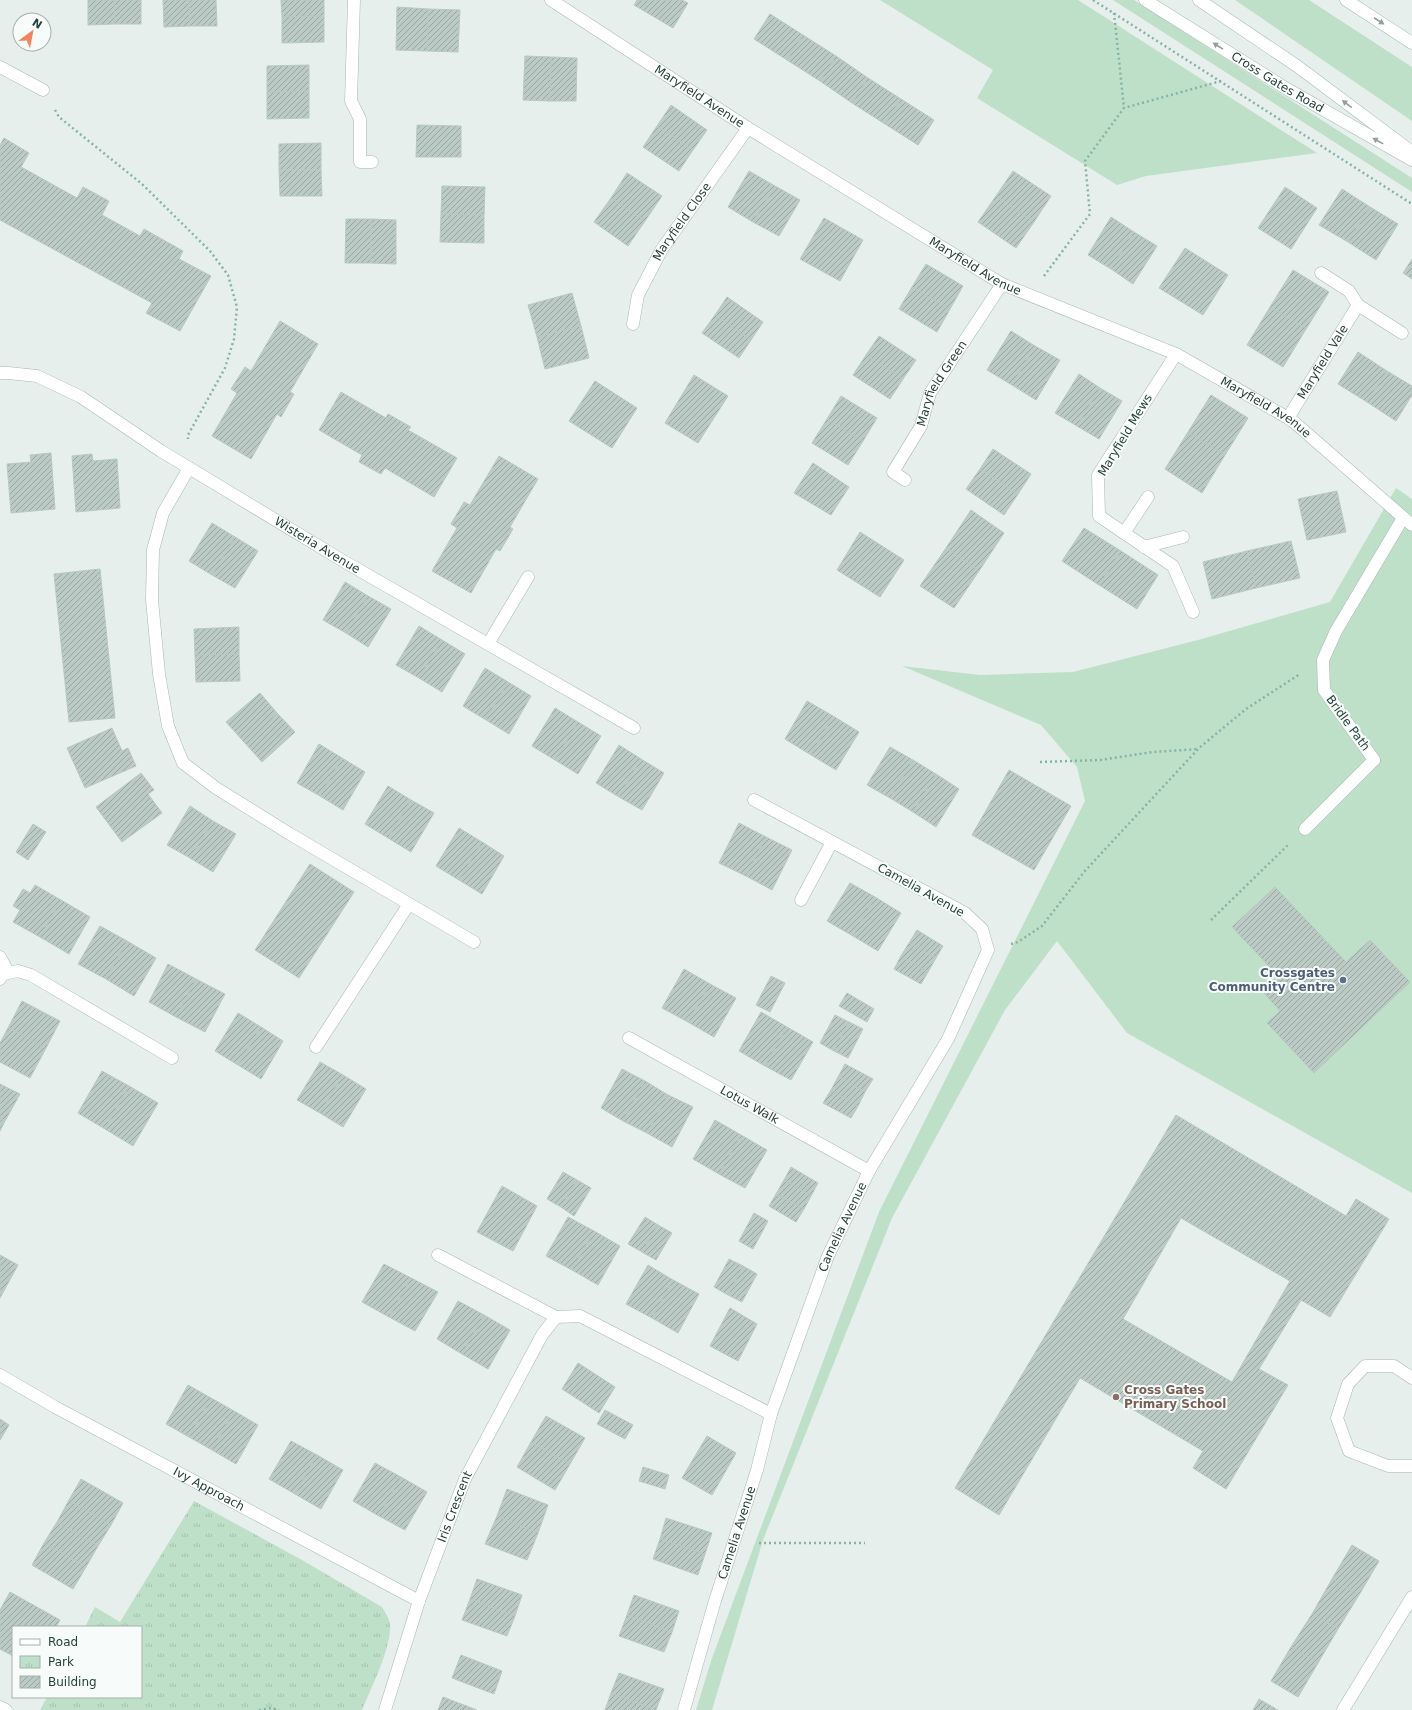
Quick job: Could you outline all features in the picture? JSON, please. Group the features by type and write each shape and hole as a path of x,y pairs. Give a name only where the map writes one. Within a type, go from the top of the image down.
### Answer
{"street":[{"path":"354,0 351,101 360,119 360,162 372,162"},
{"name":"Maryfield Avenue","path":"551,0 748,128 1002,284 1176,354 1295,423 1408,522 1336,631 1323,660"},
{"name":"Cross Gates Road","path":"1145,0 1287,90 1412,160"},
{"name":"Cross Gates Road","path":"1199,0 1297,66 1412,152"},
{"path":"1346,0 1412,43"},
{"path":"0,67 43,90"},
{"name":"Maryfield Close","path":"633,324 638,295 662,249 748,128"},
{"path":"1321,273 1349,290 1358,305 1402,333"},
{"name":"Maryfield Green","path":"905,480 892,472 920,426 930,393 1002,284"},
{"name":"Maryfield Vale","path":"1288,418 1358,305"},
{"name":"Maryfield Mews","path":"1176,354 1098,475 1099,516 1173,566 1193,612"},
{"name":"Wisteria Avenue","path":"0,373 37,376 81,396 161,451 345,562 634,728"},
{"path":"189,468 163,513 153,550 152,600 159,674 168,726 183,763 222,792 474,942"},
{"path":"1124,533 1148,498"},
{"path":"1144,547 1183,537"},
{"path":"488,644 528,577"},
{"name":"Bridle Path","path":"1305,829 1374,760 1324,690 1323,660"},
{"name":"Camelia Avenue","path":"684,1710 714,1604 757,1470 771,1414 828,1256 869,1171 948,1039 988,950 982,929 965,913 754,800"},
{"path":"801,900 832,842"},
{"path":"316,1048 409,904"},
{"path":"0,957 6,968 1,977"},
{"path":"1,977 18,971 31,975 172,1058"},
{"name":"Lotus Walk","path":"629,1038 869,1171"},
{"path":"438,1255 556,1317 580,1316 771,1414"},
{"name":"Iris Crescent","path":"385,1710 419,1601 464,1479 542,1335 556,1317"},
{"path":"1412,1378 1394,1366 1365,1366 1348,1384 1337,1418 1349,1450 1388,1466 1412,1466"},
{"name":"Ivy Approach","path":"0,1375 56,1407 419,1601"},
{"path":"1344,1710 1412,1597"},
{"path":"0,1707 6,1710"}],"path":[{"path":"1093,0 1412,204"},
{"path":"1114,13 1124,108"},
{"path":"1030,296 1090,214 1085,161 1124,108 1221,81"},
{"path":"43,90 59,117 142,184 210,251 228,275 237,307 234,339 225,368 188,435 189,468"},
{"path":"988,950 1018,942 1042,926 1084,872 1199,748 1246,709 1323,660"},
{"path":"1040,762 1100,760 1153,752 1199,748"},
{"path":"1211,920 1305,829"},
{"path":"734,1543 865,1543"},
{"path":"259,1710 271,1708 279,1710"}],"green space":[{"path":"880,0 1078,0 1317,153 1146,176 1117,185 977,98 993,70"},
{"path":"1113,0 1134,0 1412,178 1412,192"},
{"path":"1235,0 1309,0 1412,67 1412,121"},
{"path":"1396,488 1412,499 1412,1193 1127,1033 1057,941 1005,1010 892,1218 763,1540 712,1710 696,1710 712,1658 879,1212 1085,801 1077,767 1041,725 902,666 980,675 1073,672 1198,640 1330,602"},
{"path":"194,1501 302,1560 382,1607 388,1617 390,1633 380,1667 362,1710 40,1710 46,1698 142,1698 142,1626 86,1626 95,1607 120,1622"}],"building":[{"path":"88,0 114,0 115,24 88,25"},
{"path":"114,0 141,0 141,24 115,24"},
{"path":"163,0 189,0 190,26 164,27"},
{"path":"189,0 216,0 217,26 190,26"},
{"path":"281,0 324,0 324,16 282,17"},
{"path":"637,0 682,0 688,3 673,28 634,5"},
{"path":"397,7 428,9 427,51 396,50"},
{"path":"428,9 460,10 458,52 427,51"},
{"path":"770,14 803,35 787,60 754,39"},
{"path":"324,16 324,42 282,43 282,17"},
{"path":"803,35 836,56 820,81 787,60"},
{"path":"525,56 551,57 550,101 523,100"},
{"path":"836,56 868,78 852,103 820,81"},
{"path":"551,57 577,58 576,101 550,101"},
{"path":"309,65 309,91 267,92 267,66"},
{"path":"868,78 901,99 885,124 852,103"},
{"path":"309,91 309,118 267,119 267,92"},
{"path":"901,99 934,120 918,145 885,124"},
{"path":"671,105 707,130 693,150 657,126"},
{"path":"417,125 461,126 461,157 416,157"},
{"path":"657,126 693,150 679,171 643,147"},
{"path":"4,138 29,153 21,167 77,198 83,187 109,201 102,215 140,236 144,229 183,251 179,259 211,276 180,331 146,313 152,303 0,220 0,145"},
{"path":"321,143 321,170 279,170 279,144"},
{"path":"279,170 321,170 322,196 280,196"},
{"path":"749,171 775,186 753,222 728,207"},
{"path":"1013,171 1051,196 1034,222 996,196"},
{"path":"627,173 662,196 645,221 611,198"},
{"path":"442,186 485,187 484,215 441,214"},
{"path":"775,186 800,200 779,236 753,222"},
{"path":"1285,187 1317,208 1291,249 1258,228"},
{"path":"1342,189 1370,207 1348,242 1319,225"},
{"path":"996,196 1034,222 1016,248 978,222"},
{"path":"611,198 645,221 628,246 594,222"},
{"path":"1370,207 1398,224 1376,260 1348,242"},
{"path":"441,214 484,215 484,243 440,242"},
{"path":"1111,217 1134,232 1111,269 1088,255"},
{"path":"824,218 863,240 840,281 800,259"},
{"path":"346,219 371,219 371,263 345,263"},
{"path":"371,219 396,220 396,264 371,263"},
{"path":"1134,232 1157,246 1133,284 1111,269"},
{"path":"1185,248 1228,275 1203,315 1159,288"},
{"path":"1412,259 1412,279 1403,273"},
{"path":"926,264 963,286 950,309 912,287"},
{"path":"1293,270 1329,292 1306,329 1270,307"},
{"path":"912,287 950,309 937,332 899,309"},
{"path":"572,293 581,326 537,337 528,305"},
{"path":"727,297 763,322 751,340 715,315"},
{"path":"1270,307 1306,329 1283,367 1247,345"},
{"path":"715,315 751,340 739,358 702,333"},
{"path":"280,321 318,344 290,392 294,394 281,417 277,414 251,459 212,436 237,393 231,389 245,367 251,371"},
{"path":"581,326 589,358 545,369 537,337"},
{"path":"1011,331 1035,346 1012,385 987,370"},
{"path":"879,336 916,360 903,379 866,355"},
{"path":"1035,346 1060,360 1036,400 1012,385"},
{"path":"1358,352 1387,371 1367,402 1338,384"},
{"path":"866,355 903,379 890,399 853,375"},
{"path":"1387,371 1412,386 1412,395 1396,421 1367,402"},
{"path":"1079,374 1100,388 1077,426 1055,413"},
{"path":"694,375 728,396 698,443 665,423"},
{"path":"595,381 637,408 612,448 569,421"},
{"path":"1100,388 1122,401 1099,439 1077,426"},
{"path":"341,392 386,418 388,414 411,427 408,430 457,458 434,497 385,468 381,474 359,462 362,455 319,430"},
{"path":"1211,395 1248,418 1225,455 1188,432"},
{"path":"841,396 877,418 863,441 827,419"},
{"path":"827,419 863,441 848,465 812,443"},
{"path":"1188,432 1225,455 1202,493 1165,469"},
{"path":"993,449 1031,474 1018,494 980,469"},
{"path":"51,453 55,509 11,513 7,464 31,462 30,455"},
{"path":"92,454 93,461 117,459 120,508 76,512 72,456"},
{"path":"499,456 538,479 510,527 513,529 500,551 496,549 471,593 432,571 457,528 451,524 464,502 470,505"},
{"path":"813,463 849,487 831,515 794,493"},
{"path":"980,469 1018,494 1004,515 966,489"},
{"path":"1337,491 1346,532 1307,540 1298,499"},
{"path":"971,510 1004,533 979,571 946,548"},
{"path":"212,523 235,537 212,575 189,561"},
{"path":"1084,528 1121,551 1099,585 1062,561"},
{"path":"860,532 904,560 880,597 837,570"},
{"path":"235,537 258,551 235,588 212,575"},
{"path":"1291,541 1300,578 1256,588 1247,551"},
{"path":"946,548 979,571 954,608 920,586"},
{"path":"1121,551 1158,575 1137,609 1099,585"},
{"path":"1247,551 1256,588 1212,599 1203,562"},
{"path":"100,569 115,718 69,722 54,574"},
{"path":"345,582 368,596 346,633 323,620"},
{"path":"368,596 391,609 368,647 346,633"},
{"path":"419,626 442,640 419,678 396,665"},
{"path":"239,627 239,654 195,655 194,629"},
{"path":"442,640 465,654 442,692 419,678"},
{"path":"239,654 240,681 196,682 195,655"},
{"path":"485,668 508,682 486,720 463,706"},
{"path":"508,682 531,696 509,734 486,720"},
{"path":"260,693 277,713 244,742 226,722"},
{"path":"807,701 833,716 811,755 785,739"},
{"path":"555,708 578,722 555,760 532,746"},
{"path":"277,713 295,732 262,762 244,742"},
{"path":"833,716 859,732 836,770 811,755"},
{"path":"578,722 601,736 578,774 555,760"},
{"path":"112,728 122,751 128,748 136,766 85,788 67,748"},
{"path":"319,744 342,758 320,796 297,783"},
{"path":"619,745 641,759 619,797 596,783"},
{"path":"890,747 913,760 890,798 867,785"},
{"path":"342,758 365,772 343,810 320,796"},
{"path":"641,759 664,773 642,810 619,797"},
{"path":"913,760 936,774 913,812 890,798"},
{"path":"1009,770 1071,806 1034,870 972,835"},
{"path":"141,773 154,790 148,794 162,813 122,842 96,807"},
{"path":"936,774 959,789 936,827 913,812"},
{"path":"388,786 411,800 388,838 365,824"},
{"path":"411,800 434,813 411,852 388,838"},
{"path":"190,806 213,821 190,858 167,845"},
{"path":"213,821 236,834 213,872 190,858"},
{"path":"739,823 766,837 746,876 719,863"},
{"path":"33,824 46,832 28,860 16,852"},
{"path":"459,828 482,842 459,880 436,866"},
{"path":"766,837 792,850 772,890 746,876"},
{"path":"482,842 504,856 482,894 459,880"},
{"path":"310,864 354,892 299,978 255,950"},
{"path":"850,883 875,897 853,936 827,921"},
{"path":"35,885 61,900 40,937 13,922 20,910 13,906 23,889 30,893"},
{"name":"Crossgates Community Centre","path":"1275,887 1346,962 1370,940 1410,982 1314,1073 1267,1023 1280,1011 1264,993 1280,978 1232,927"},
{"path":"875,897 901,913 878,951 853,936"},
{"path":"61,900 90,917 69,954 40,937"},
{"path":"100,926 127,941 106,979 78,964"},
{"path":"917,930 943,946 936,958 909,943"},
{"path":"127,941 156,958 134,996 106,979"},
{"path":"909,943 936,958 928,972 901,956"},
{"path":"901,956 928,972 921,984 894,969"},
{"path":"168,964 196,979 176,1017 149,1002"},
{"path":"684,969 710,984 688,1022 662,1008"},
{"path":"771,976 785,983 770,1012 756,1005"},
{"path":"196,979 225,994 205,1032 176,1017"},
{"path":"710,984 736,998 714,1037 688,1022"},
{"path":"847,993 874,1009 867,1022 839,1006"},
{"path":"22,1001 60,1021 46,1048 8,1028"},
{"path":"761,1012 787,1027 765,1066 739,1051"},
{"path":"238,1013 261,1027 238,1065 215,1051"},
{"path":"835,1015 849,1022 834,1051 820,1043"},
{"path":"849,1022 863,1029 848,1058 834,1051"},
{"path":"261,1027 283,1041 261,1079 238,1065"},
{"path":"787,1027 813,1042 791,1080 765,1066"},
{"path":"8,1028 46,1048 30,1078 0,1062 0,1043"},
{"path":"320,1062 343,1075 320,1113 297,1100"},
{"path":"845,1064 873,1079 865,1092 838,1077"},
{"path":"622,1069 645,1081 623,1121 601,1108"},
{"path":"102,1071 129,1086 105,1129 78,1113"},
{"path":"343,1075 366,1089 343,1127 320,1113"},
{"path":"838,1077 865,1092 858,1106 831,1090"},
{"path":"645,1081 668,1095 647,1133 623,1121"},
{"path":"0,1084 20,1094 5,1121 0,1119"},
{"path":"129,1086 158,1103 133,1146 105,1129"},
{"path":"831,1090 858,1106 851,1118 823,1103"},
{"path":"668,1095 693,1107 672,1147 647,1133"},
{"path":"1176,1115 1346,1216 1356,1199 1389,1219 1330,1317 1301,1300 1259,1369 1288,1385 1226,1489 1193,1468 1203,1451 1080,1378 999,1515 955,1488","holes":["1181,1218 1290,1281 1232,1382 1123,1319"]},
{"path":"0,1119 5,1121 0,1131"},
{"path":"715,1120 741,1135 719,1174 693,1159"},
{"path":"741,1135 767,1150 745,1188 719,1174"},
{"path":"791,1167 818,1183 811,1196 784,1180"},
{"path":"563,1172 577,1180 561,1207 547,1199"},
{"path":"577,1180 591,1188 574,1216 561,1207"},
{"path":"784,1180 811,1196 804,1209 776,1194"},
{"path":"502,1186 537,1206 513,1251 477,1232"},
{"path":"776,1194 804,1209 796,1222 769,1206"},
{"path":"754,1213 768,1221 753,1249 739,1241"},
{"path":"568,1217 594,1231 572,1270 546,1256"},
{"path":"645,1217 658,1225 642,1252 628,1244"},
{"path":"658,1225 672,1233 656,1260 642,1252"},
{"path":"594,1231 620,1246 598,1285 572,1270"},
{"path":"0,1255 18,1265 0,1298"},
{"path":"729,1259 743,1266 728,1295 714,1287"},
{"path":"384,1264 411,1278 389,1317 362,1302"},
{"path":"648,1265 673,1280 652,1318 626,1304"},
{"path":"743,1266 757,1274 742,1302 728,1295"},
{"path":"411,1278 438,1292 415,1331 389,1317"},
{"path":"673,1280 699,1294 678,1333 652,1318"},
{"path":"458,1301 484,1315 462,1354 437,1339"},
{"path":"730,1308 757,1324 738,1361 710,1346"},
{"path":"484,1315 510,1330 488,1369 462,1354"},
{"path":"578,1363 615,1387 599,1413 562,1389"},
{"path":"188,1385 211,1398 189,1437 166,1424"},
{"path":"211,1398 234,1411 212,1450 189,1437"},
{"path":"605,1410 633,1425 625,1439 597,1424"},
{"path":"234,1411 258,1425 236,1464 212,1450"},
{"path":"546,1416 585,1438 570,1464 531,1442"},
{"path":"0,1419 9,1425 0,1440"},
{"path":"707,1436 736,1453 712,1495 682,1478"},
{"path":"291,1441 317,1455 295,1494 269,1479"},
{"path":"531,1442 570,1464 555,1490 517,1467"},
{"path":"317,1455 343,1470 321,1509 295,1494"},
{"path":"375,1463 401,1477 379,1516 353,1501"},
{"path":"643,1467 669,1475 665,1489 639,1481"},
{"path":"401,1477 427,1492 405,1530 379,1516"},
{"path":"81,1479 123,1503 111,1525 69,1500"},
{"path":"507,1489 548,1505 538,1533 497,1516"},
{"path":"69,1500 111,1525 98,1546 57,1522"},
{"path":"497,1516 538,1533 527,1560 485,1544"},
{"path":"666,1518 712,1533 705,1554 660,1539"},
{"path":"57,1522 98,1546 86,1567 44,1543"},
{"path":"660,1539 705,1554 698,1575 653,1559"},
{"path":"44,1543 86,1567 73,1589 32,1565"},
{"path":"1352,1545 1379,1561 1359,1595 1332,1579"},
{"path":"477,1579 522,1595 515,1616 470,1599"},
{"path":"1332,1579 1359,1595 1338,1629 1312,1614"},
{"path":"10,1592 60,1620 57,1626 12,1626 12,1655 0,1649 0,1610"},
{"path":"634,1595 679,1611 672,1632 627,1615"},
{"path":"470,1599 515,1616 507,1636 462,1620"},
{"path":"1312,1614 1338,1629 1318,1663 1291,1647"},
{"path":"627,1615 672,1632 664,1652 619,1636"},
{"path":"1291,1647 1318,1663 1298,1697 1271,1681"},
{"path":"461,1655 502,1671 494,1694 452,1678"},
{"path":"619,1673 664,1689 656,1710 611,1693"},
{"path":"611,1693 656,1710 605,1710"},
{"path":"443,1697 477,1710 438,1710"},
{"path":"1259,1699 1278,1710 1253,1710"}],"place":[{"name":"Crossgates Community Centre","path":"1343,980"},
{"name":"Cross Gates Primary School","path":"1116,1397"}]}
